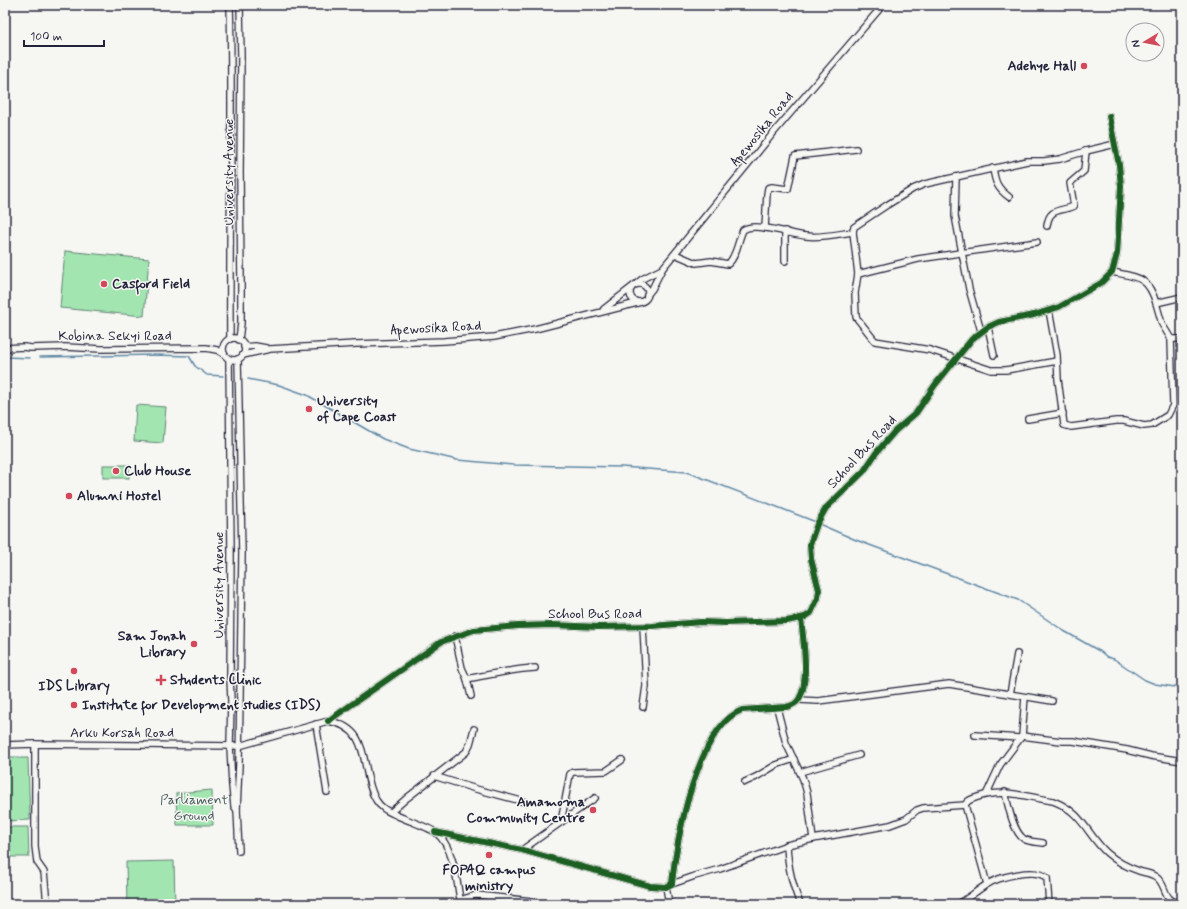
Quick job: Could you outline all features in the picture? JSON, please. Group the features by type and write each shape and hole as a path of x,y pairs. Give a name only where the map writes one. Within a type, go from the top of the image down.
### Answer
{"street":[{"name":"University Avenue","path":"230,5 232,75 230,173 230,339"},
{"name":"University Avenue","path":"239,340 241,322 240,172 242,57 240,5"},
{"name":"Apewosika Road","path":"648,295 662,269 774,131 883,5"},
{"path":"1049,310 1057,355 1064,424 1070,427 1124,421 1144,426 1152,425 1168,415 1173,405 1170,339 1162,324 1153,294 1140,278 1112,272 1117,254 1121,186 1119,164 1110,116"},
{"path":"1057,361 1006,370 991,370 930,350 875,341 856,317 855,293 858,274 853,232 854,227 913,189 925,184 1027,161 1060,159 1115,144"},
{"path":"765,228 766,194 768,188 788,189 795,156 856,150"},
{"path":"1047,226 1051,215 1056,211 1074,206 1070,183 1084,171 1086,151"},
{"path":"993,168 997,185 1008,197"},
{"path":"956,177 955,216 962,253 981,331"},
{"path":"675,254 700,264 711,261 728,264 735,251 742,230 748,228 765,228 808,237 853,232"},
{"path":"785,231 785,261"},
{"path":"858,274 908,261 1036,242"},
{"name":"Apewosika Road","path":"601,312 622,297 642,279 662,269"},
{"name":"School Bus Road","path":"328,721 441,642 474,630 518,626 553,625 599,628 701,622 726,623 787,621 801,618 811,613 818,598 819,590 810,549 812,537 819,522 831,503 864,471 876,453 895,431 916,412 935,385 972,340 981,331 1004,320 1029,316 1059,307 1094,288 1112,272"},
{"path":"639,284 644,286 648,295 641,302 636,301 630,296 630,291 633,286 639,284"},
{"path":"1156,303 1182,297"},
{"name":"Apewosika Road","path":"270,349 494,337 535,329 641,302"},
{"path":"988,327 994,355"},
{"path":"206,348 224,345 230,339 239,340 244,347"},
{"path":"1170,339 1182,339"},
{"path":"224,345 227,356 240,357 270,349"},
{"name":"Kobina Sekyi Road","path":"5,348 24,346 31,348 66,347 100,349 206,348 217,350 227,356"},
{"path":"244,347 255,346 270,349"},
{"path":"240,357 244,347"},
{"name":"University Avenue","path":"227,356 231,552 230,746 234,806 237,810"},
{"name":"University Avenue","path":"239,851 237,810 242,553 240,357"},
{"path":"1028,419 1063,413"},
{"path":"672,884 674,863 688,797 710,742 729,717 735,713 742,710 777,708 792,705 799,700 802,694 805,672 801,618"},
{"path":"642,707 646,686 643,626"},
{"path":"455,636 462,668 471,696"},
{"path":"1010,694 1017,654"},
{"path":"466,679 507,672 515,669 535,668"},
{"path":"799,700 818,701 949,684 1052,701"},
{"path":"987,793 1000,765 1021,737 1025,697"},
{"path":"777,708 786,743 800,772 807,793 813,839"},
{"path":"328,721 338,722 346,727 356,737 363,748 371,789 376,801 383,808 435,832 522,850 650,886 666,887 695,876 813,839 890,825 906,819 917,810 923,808 965,805 969,800 987,793 1005,792 1053,801 1061,804 1080,818 1101,847 1108,854 1130,867 1156,877 1160,881 1166,894 1175,903 1182,904"},
{"name":"Arku Korsah Road","path":"5,746 35,744 239,746 328,721"},
{"path":"316,724 327,792"},
{"path":"391,812 434,776 466,752 470,744 474,728"},
{"path":"975,735 1073,741 1182,761"},
{"path":"35,744 35,846 37,862 44,872 47,904"},
{"path":"800,772 859,755"},
{"path":"745,782 756,778 776,765 794,759"},
{"path":"561,822 570,774 573,772 606,771 622,760"},
{"path":"434,776 476,790 526,802"},
{"path":"1005,792 1014,824 1019,834 1028,840 1043,842"},
{"path":"522,850 595,798"},
{"path":"965,805 987,884"},
{"path":"435,832 444,844 455,868 460,902 476,895 532,902"},
{"path":"787,846 788,865 800,904"},
{"path":"958,904 966,900 987,884 1028,873 1045,876 1048,881 1049,904"},
{"path":"666,887 669,904"}],"green space":[{"name":"Casford Field","path":"65,251 149,259 144,316 60,308"},
{"path":"136,405 166,407 163,443 134,441"},
{"name":"Club House","path":"103,465 129,465 129,478 103,478"},
{"path":"5,757 28,758 30,820 5,821"},
{"name":"Parliament Ground","path":"212,790 213,825 177,825 176,793"},
{"path":"5,827 28,827 29,857 5,857"},
{"path":"174,861 175,904 127,904 126,862"}],"waterway":[{"path":"40,357 155,355 189,356 195,366 207,375 223,376"},
{"path":"5,357 30,358"},
{"path":"248,379 279,385 307,395 383,439 409,449 457,460 513,465 622,467 687,472 816,522"},
{"path":"819,524 856,540 1018,600 1064,631 1107,657 1114,659 1145,680 1155,684 1175,687 1182,690"}],"cycle path":[{"path":"328,721 441,642 474,630 518,626 553,625 599,627 652,626 701,622 726,623 787,621 805,617 811,613 818,598 819,590 811,559 810,544 817,524 826,508 864,471 876,453 895,431 916,413 935,385 972,339 988,327 999,322 1034,315 1059,307 1101,283 1112,272 1117,254 1121,186 1119,165 1109,116"},
{"path":"435,832 522,850 650,886 666,887 672,884 678,841 684,815 701,761 713,738 726,721 742,710 786,707 799,699 804,682 805,671 801,618"}],"place":[{"name":"Adehye Hall","path":"1084,66"},
{"name":"Casford Field","path":"104,284"},
{"name":"University of Cape Coast","path":"309,409"},
{"name":"Club House","path":"116,471"},
{"name":"Alumni Hostel","path":"69,496"},
{"name":"Sam Jonah Library","path":"194,644"},
{"name":"IDS Library","path":"74,671"},
{"name":"Students Clinic","path":"161,680"},
{"name":"Institute for Development studies (IDS)","path":"74,705"},
{"name":"Amamoma Community Centre","path":"593,810"},
{"name":"FOPAQ campus ministry","path":"489,855"}]}
